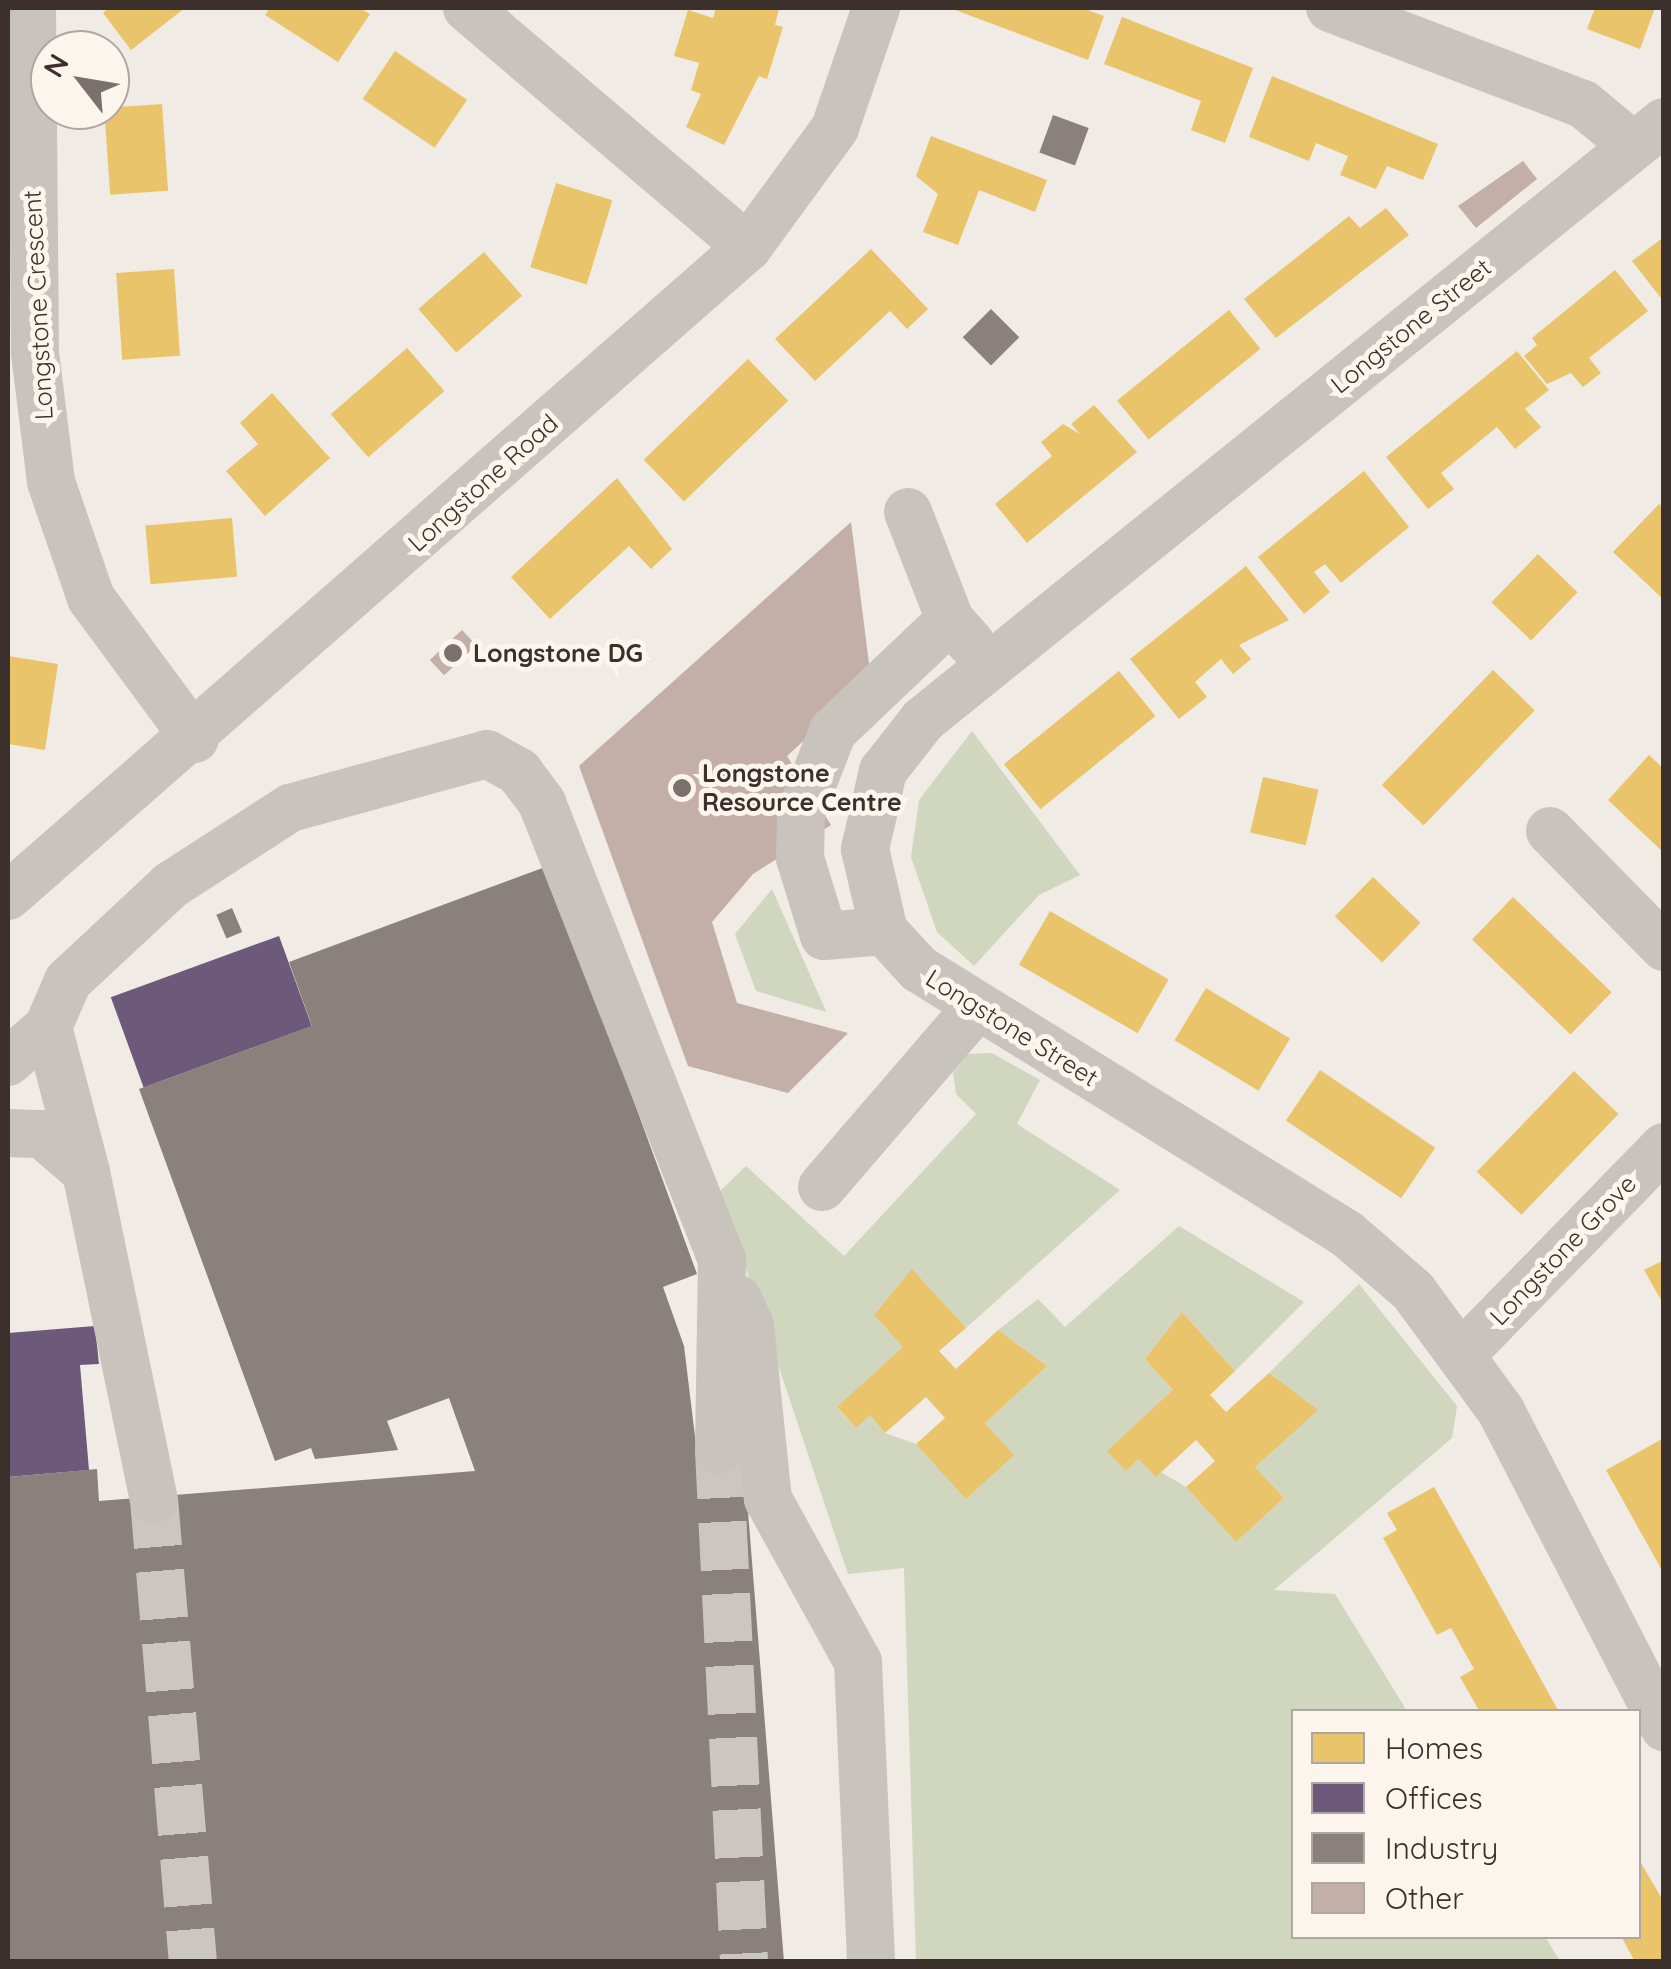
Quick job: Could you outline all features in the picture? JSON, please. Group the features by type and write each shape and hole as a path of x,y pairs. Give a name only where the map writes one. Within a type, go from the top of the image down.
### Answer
{"street":[{"name":"Longstone Crescent","path":"32,8 35,353 52,482 91,598 196,740"},
{"path":"466,8 748,247"},
{"name":"Longstone Road","path":"8,896 196,740 748,247 835,128 876,8"},
{"path":"1330,8 1583,104 1649,134"},
{"name":"Longstone Street","path":"1649,134 923,720 883,771 865,849 884,932 975,1009 1347,1234 1414,1291 1463,1353 1664,1727"},
{"path":"908,512 950,620 992,665"},
{"path":"884,932 824,936 800,858 801,814 833,731 950,620"},
{"path":"8,1062 48,1026 68,981 171,886 290,808 487,754 519,772 542,803 750,1326 768,1499 858,1662 871,1962"},
{"path":"1550,831 1664,947"},
{"path":"822,1187 975,1009"},
{"path":"48,1026 86,1172 154,1499"},
{"path":"8,1133 42,1134 86,1172"},
{"name":"Longstone Grove","path":"1463,1353 1664,1147"},
{"path":"720,1450 722,1259"}],"green space":[{"path":"972,731 1080,875 1039,895 974,966 937,932 911,857 919,800"},
{"path":"772,889 826,1012 756,991 735,934"},
{"path":"992,1053 1040,1080 1017,1124 1120,1190 966,1328 912,1270 874,1315 903,1347 837,1408 855,1427 870,1415 885,1433 916,1444 967,1498 1013,1455 985,1423 1047,1366 998,1330 1038,1299 1065,1327 1179,1226 1304,1302 1235,1371 1183,1313 1145,1359 1173,1390 1126,1471 1139,1459 1186,1487 1236,1542 1284,1498 1255,1467 1317,1410 1269,1373 1359,1284 1457,1406 1452,1438 1274,1590 1335,1594 1406,1709 1291,1709 1291,1939 1546,1939 1560,1961 916,1961 904,1568 848,1574 720,1191 746,1166 844,1256 976,1114 956,1094 953,1072 968,1054"}],"building: Homes":[{"path":"109,8 185,8 131,50 130,30 116,30 103,13"},
{"path":"270,8 360,8 370,14 338,62 265,15"},
{"path":"716,8 779,8 775,25 783,27 767,79 759,76 724,145 686,127 701,94 691,90 699,63 674,56 688,10 713,18"},
{"path":"950,8 1082,8 1104,16 1088,60"},
{"path":"1595,8 1655,8 1640,49 1587,29"},
{"path":"1122,17 1253,68 1225,143 1191,130 1201,101 1104,64"},
{"path":"395,51 467,100 435,148 363,99"},
{"path":"1272,76 1438,144 1423,180 1387,166 1376,189 1340,175 1348,156 1316,143 1309,161 1249,137"},
{"path":"162,104 168,191 110,195 106,130 130,130 130,106"},
{"path":"931,136 1047,180 1035,212 979,190 958,245 923,232 938,194 916,176"},
{"path":"556,183 612,200 587,284 530,267"},
{"path":"1386,208 1409,235 1276,338 1244,299 1349,216 1360,228"},
{"path":"1664,237 1664,302 1632,261"},
{"path":"871,249 928,309 907,329 890,311 815,381 775,339"},
{"path":"484,252 522,296 456,353 418,309"},
{"path":"174,269 180,356 122,360 116,273"},
{"path":"1615,270 1648,311 1589,358 1601,373 1583,387 1571,373 1547,384 1524,356 1537,345 1532,338"},
{"path":"1229,310 1260,349 1149,439 1117,401"},
{"path":"407,348 444,391 368,457 331,414"},
{"path":"1517,351 1549,390 1525,409 1541,427 1515,449 1497,427 1441,473 1454,489 1428,509 1386,457"},
{"path":"748,359 788,401 684,501 644,460"},
{"path":"272,393 330,458 265,516 226,471 258,444 240,423"},
{"path":"1094,405 1137,452 1027,543 995,504 1052,456 1041,442 1063,424 1080,434 1071,424"},
{"path":"1364,471 1409,527 1341,583 1325,564 1314,572 1330,592 1304,614 1258,557"},
{"path":"617,478 672,549 651,569 629,546 550,619 511,577"},
{"path":"1659,504 1664,508 1664,600 1613,552"},
{"path":"232,518 237,577 150,584 145,526"},
{"path":"1538,554 1578,592 1531,640 1491,602"},
{"path":"1246,566 1289,620 1239,645 1251,659 1233,674 1221,659 1195,682 1207,697 1179,719 1130,659"},
{"path":"8,656 58,664 45,750 8,744"},
{"path":"1493,670 1535,710 1424,825 1382,785"},
{"path":"1119,671 1156,716 1040,809 1004,764"},
{"path":"1649,755 1664,769 1664,853 1608,800"},
{"path":"1263,777 1319,790 1306,845 1250,833"},
{"path":"1373,877 1420,923 1382,962 1335,917"},
{"path":"1513,897 1612,992 1571,1035 1472,939"},
{"path":"1050,911 1169,980 1138,1033 1019,965"},
{"path":"1206,988 1290,1038 1259,1091 1175,1040"},
{"path":"1320,1070 1435,1148 1401,1198 1286,1121"},
{"path":"1574,1071 1619,1114 1521,1215 1477,1172"},
{"path":"1664,1260 1664,1305 1644,1270"},
{"path":"912,1269 966,1328 939,1351 956,1369 998,1330 1047,1366 985,1423 1014,1455 966,1499 916,1444 945,1418 926,1397 885,1433 870,1415 856,1428 837,1407 903,1347 874,1315"},
{"path":"1182,1312 1235,1371 1210,1395 1226,1412 1269,1373 1318,1410 1255,1467 1284,1498 1236,1542 1186,1487 1215,1461 1196,1440 1156,1477 1139,1459 1126,1471 1107,1451 1173,1390 1145,1359"},
{"path":"1664,1438 1664,1574 1606,1470"},
{"path":"1434,1487 1557,1709 1478,1709 1460,1677 1474,1669 1451,1628 1437,1635 1383,1538 1397,1530 1387,1513"},
{"path":"1641,1863 1664,1902 1664,1962 1635,1962 1623,1939 1641,1939"}],"building: Offices":[{"path":"279,936 312,1026 144,1087 111,997"},
{"path":"95,1326 99,1364 80,1365 89,1470 8,1477 8,1333"}],"building: Industry":[{"path":"1053,115 1089,128 1075,166 1039,153"},
{"path":"991,309 1019,337 991,366 963,337"},
{"path":"548,866 697,1274 663,1287 684,1346 697,1453 743,1449 784,1962 8,1962 8,1477 97,1469 99,1501 475,1471 449,1398 387,1421 398,1450 315,1459 311,1448 275,1461 139,1089 312,1026 289,962"},
{"path":"232,908 242,932 227,939 216,915"}],"building: Other":[{"path":"1523,161 1537,179 1476,228 1458,206"},
{"name":"Longstone Resource Centre","path":"851,522 871,679 787,756 831,825 753,874 712,922 737,1003 848,1033 788,1093 688,1066 579,766"},
{"name":"Longstone DG","path":"462,630 476,645 444,675 430,660"}],"tunnel":[{"path":"719,1450 744,1962"},
{"path":"154,1499 193,1962"}],"place":[{"name":"Longstone DG","path":"453,653"},
{"name":"Longstone Resource Centre","path":"682,788"}]}
